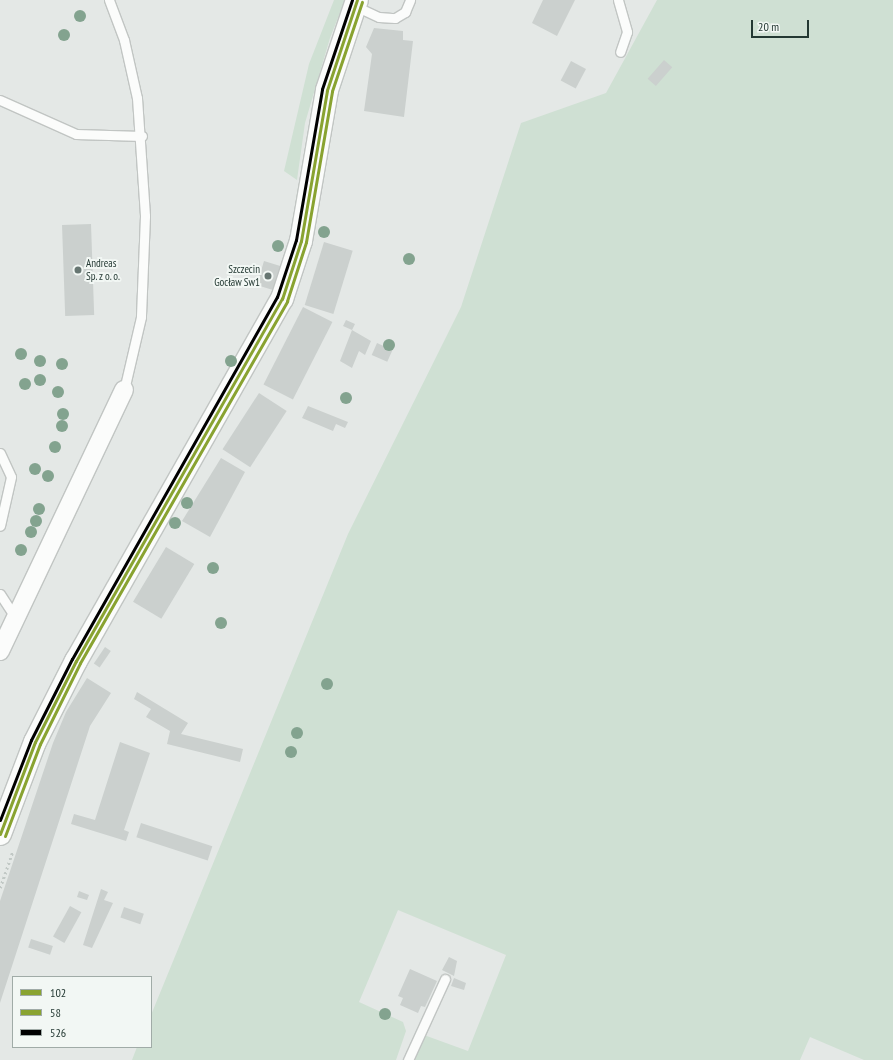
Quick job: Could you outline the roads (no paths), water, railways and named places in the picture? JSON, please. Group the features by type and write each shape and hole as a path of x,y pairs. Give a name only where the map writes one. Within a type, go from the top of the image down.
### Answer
{"street":[{"path":"0,834 33,747 76,661 282,299 301,241 327,90 356,3"},
{"path":"0,651 124,390"}],"lane":[{"path":"109,0 132,73 142,136 144,285 134,357 124,390"},
{"path":"356,3 379,17 395,18 405,12 410,0"},
{"path":"618,0 627,32 620,52"},
{"path":"0,100 76,134 142,136"},
{"path":"0,453 11,477 0,526"},
{"path":"0,594 16,619"},
{"path":"408,1060 445,979"}],"place":[{"name":"Andreas Sp. z o. o.","path":"78,270"},
{"name":"Szczecin Gocław Sw1","path":"268,276"}]}
